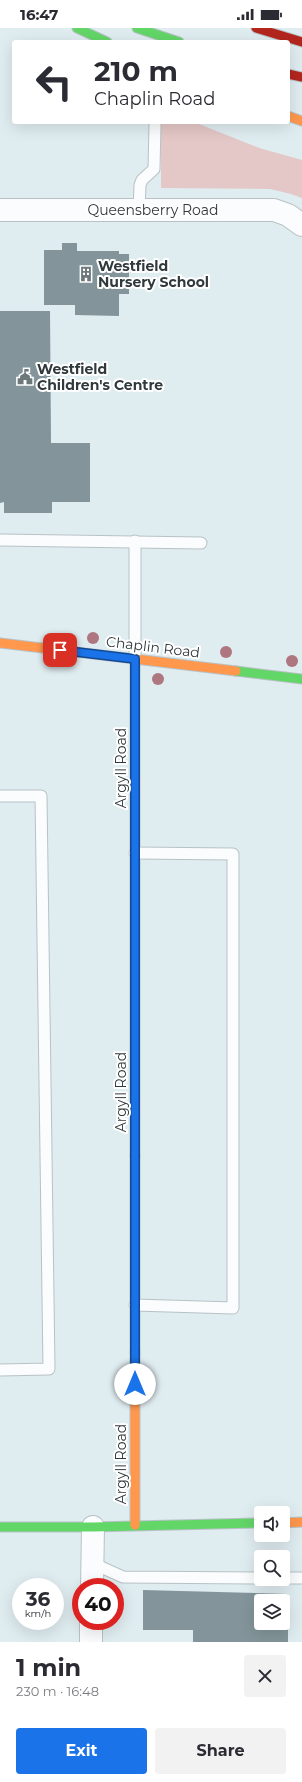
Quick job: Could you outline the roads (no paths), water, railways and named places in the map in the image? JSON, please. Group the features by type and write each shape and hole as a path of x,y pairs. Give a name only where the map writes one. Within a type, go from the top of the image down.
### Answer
{"main road":[{"path":"77,28 103,40"},
{"path":"137,28 173,40"},
{"path":"256,28 302,42"},
{"path":"290,74 302,77"},
{"path":"290,117 302,121"},
{"name":"Chaplin Road","path":"0,643 302,679"},
{"name":"Argyll Road","path":"135,659 135,1525"},
{"path":"290,1523 302,1522"},
{"path":"0,1527 93,1527 254,1523"}],"street":[{"name":"Queensberry Road","path":"0,210 274,210 288,215 302,225"},
{"path":"92,1578 93,1527"},
{"path":"91,1630 91,1642"}],"lane":[{"path":"139,210 140,185 142,180 154,169 155,124"},
{"path":"0,540 201,542"},
{"path":"134,541 135,659"},
{"path":"0,796 41,796 49,1369 0,1370"},
{"path":"135,852 233,854 233,1308 135,1306"},
{"path":"92,1563 123,1577 254,1578"},
{"path":"290,1578 302,1578"}],"place":[{"name":"Westfield Nursery School","path":"86,274"},
{"name":"Westfield Children's Centre","path":"25,377"}]}
